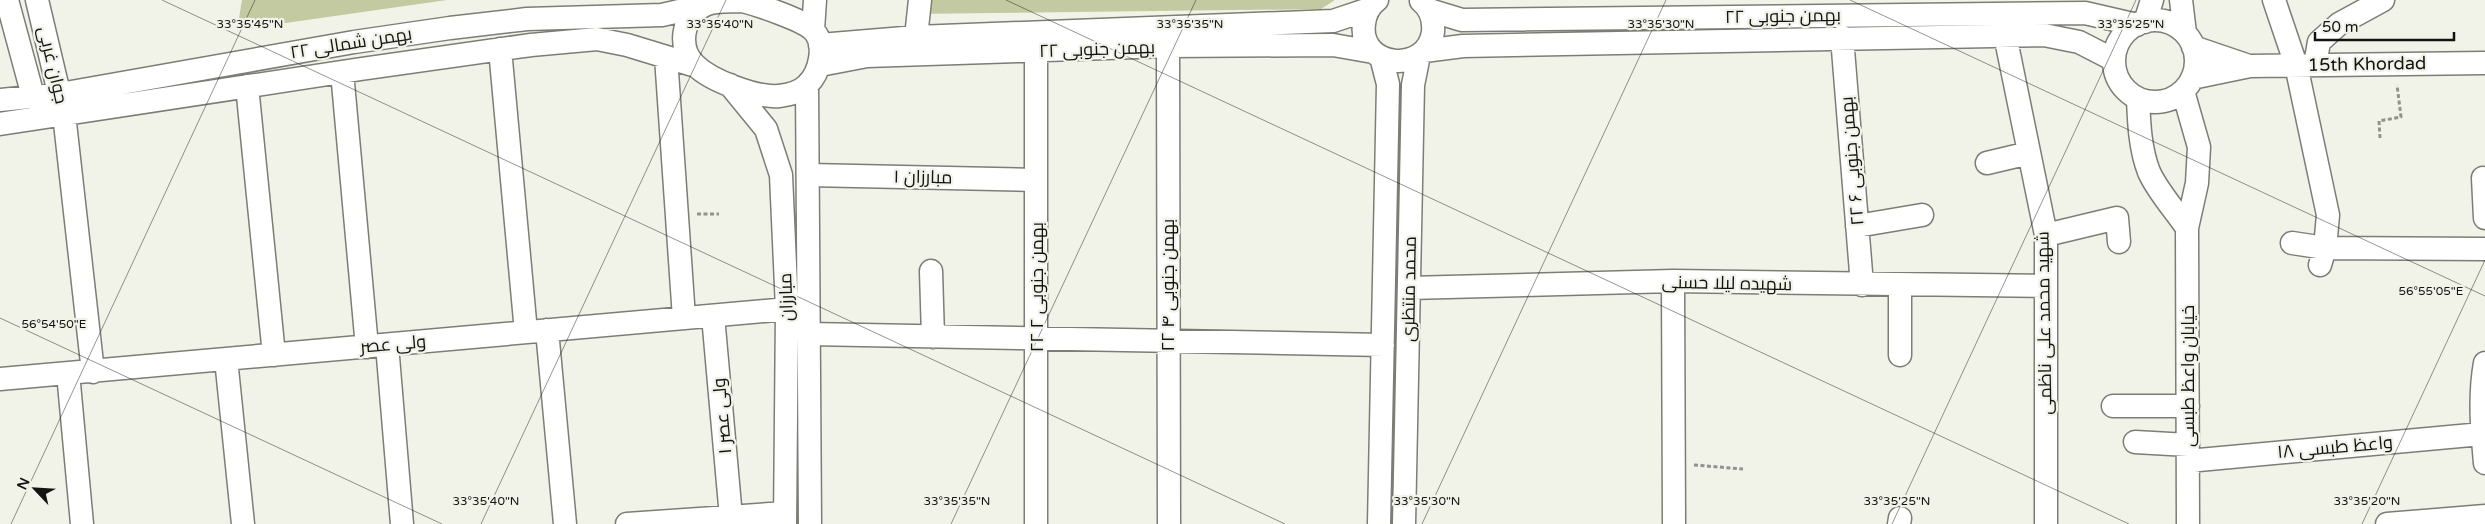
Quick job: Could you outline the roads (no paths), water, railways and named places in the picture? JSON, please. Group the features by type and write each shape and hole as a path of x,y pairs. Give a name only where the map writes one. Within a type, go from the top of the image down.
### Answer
{"street":[{"name":"جوان غربی","path":"7,0 33,96 62,104 37,0"},
{"path":"815,0 818,46 807,85 792,94 768,97 730,85 696,66 686,51 684,33 687,22 694,12 712,2 743,1 768,8 818,46"},
{"path":"916,38 920,0"},
{"path":"2141,24 2152,0"},
{"path":"2181,0 2189,40 2196,62 2188,85"},
{"path":"2274,0 2305,65 2328,215 2322,256"},
{"path":"2305,65 2319,42 2339,24 2383,0"},
{"name":"۲۲ بهمن شمالی","path":"0,124 62,104 354,42 527,19 662,15 712,2"},
{"name":"۲۲ بهمن جنوبی","path":"818,46 916,38 1333,21 1373,5"},
{"name":"محمد منتظری","path":"1373,5 1364,27 1368,44 1377,54 1388,84 1379,524"},
{"name":"۲۲ بهمن جنوبی","path":"1424,5 1462,20 1694,17 1881,8 2085,13 2141,24"},
{"name":"محمد منتظری","path":"1404,524 1413,85 1421,53 1432,37 1432,19 1424,5"},
{"path":"1694,17 1695,41"},
{"path":"2156,20 2172,24 2189,40 2250,66 2188,85 2170,100 2154,102 2138,99 2125,90 2117,76 2114,60 2118,44 2127,31 2141,24 2156,20"},
{"name":"شهید محمد علی ناظمی","path":"2005,35 2046,235 2046,524"},
{"name":"۲۲ بهمن جنوبی","path":"818,46 867,56 1168,46 1333,45 1377,54 1398,62 1407,61 1421,53 1463,46 2044,35 2079,42 2114,60"},
{"name":"۲۲ بهمن جنوبی ۶","path":"1842,38 1862,285"},
{"name":"۲۲ بهمن شمالی","path":"62,104 248,86 500,49 597,39 696,66"},
{"name":"۲۲ بهمن جنوبی ۴","path":"1168,46 1169,524"},
{"path":"500,49 513,191 565,524"},
{"name":"۲۲ بهمن جنوبی ۲","path":"1036,50 1036,524"},
{"path":"666,57 684,318"},
{"name":"15th Khordad","path":"2250,66 2485,63"},
{"path":"342,72 355,213 377,346 402,524"},
{"name":"مبارزان","path":"730,85 766,129 781,176 787,309 785,519"},
{"name":"مبارزان","path":"807,85 810,524"},
{"name":"خیابان واعظ طبسی","path":"2188,85 2199,147 2197,183 2187,228 2188,524"},
{"path":"248,86 274,355"},
{"path":"0,100 33,96"},
{"path":"2138,99 2142,144 2150,173 2187,228"},
{"path":"62,104 80,244 93,372"},
{"path":"1987,163 2029,153"},
{"name":"مبارزان ۱","path":"809,175 1036,180"},
{"path":"2483,178 2485,218"},
{"path":"1857,226 1922,214"},
{"path":"2046,235 2117,218 2119,242"},
{"path":"2292,243 2322,256 2485,249"},
{"path":"931,271 933,337"},
{"path":"1672,281 1674,524"},
{"name":"شهیده لیلا حسنی","path":"1409,288 1672,281 1900,286 2046,286"},
{"path":"1900,286 1900,355"},
{"name":"ولی عصر","path":"0,379 787,309"},
{"name":"ولی عصر ۱","path":"712,316 731,517"},
{"path":"810,334 1383,345"},
{"path":"226,359 243,524"},
{"path":"2485,363 2482,380 2482,434 2485,463"},
{"path":"68,373 82,524"},
{"path":"2113,406 2188,406"},
{"name":"واعظ طبسی ۱۸","path":"2135,442 2188,453 2482,434"},
{"path":"2387,524 2485,516"},
{"path":"627,524 731,517 785,519"}]}
